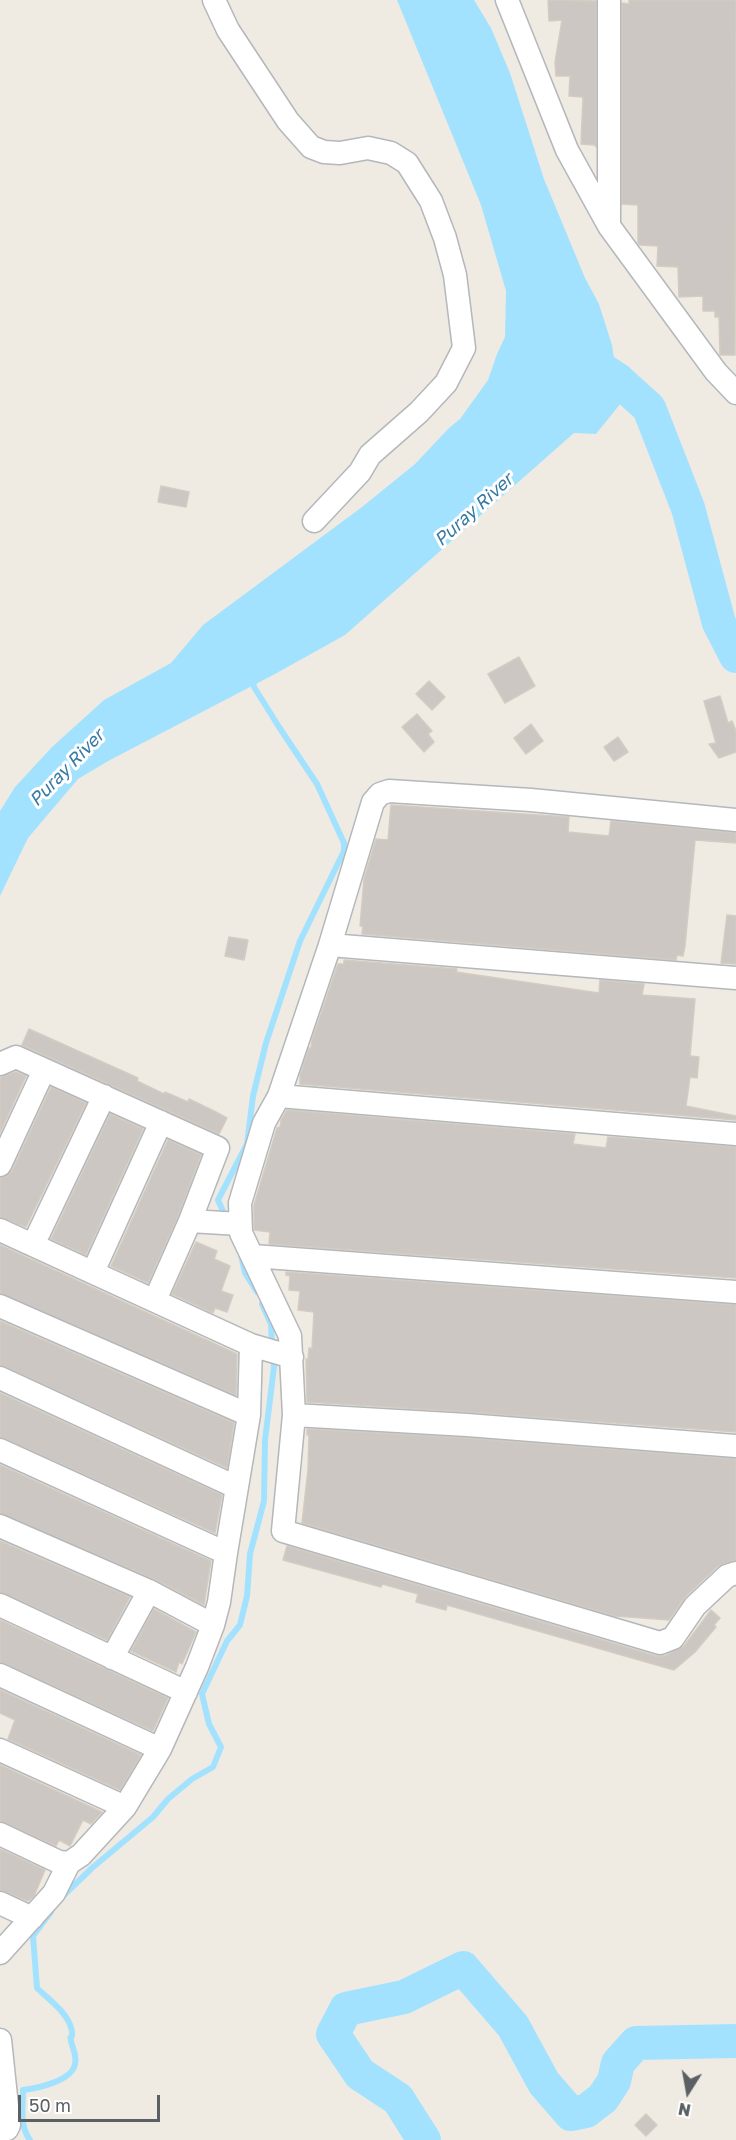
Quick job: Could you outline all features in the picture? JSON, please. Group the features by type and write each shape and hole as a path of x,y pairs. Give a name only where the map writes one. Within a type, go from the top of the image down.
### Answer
{"street":[{"path":"214,0 228,30 288,121 311,147 324,152 340,153 368,148 391,153 407,163 431,201 445,238 455,275 464,348 446,382 419,412 370,455 360,472 314,521"},
{"path":"507,0 567,150 609,226 716,372 736,393"},
{"path":"609,0 609,226"},
{"path":"155,1300 240,1199 264,1123 279,1096 330,945 373,802 380,794 388,791 542,801 736,820"},
{"path":"330,945 736,978"},
{"path":"0,1064 16,1057 218,1148 218,1223"},
{"path":"0,1165 44,1070"},
{"path":"33,1245 104,1096"},
{"path":"279,1096 736,1134"},
{"path":"93,1272 161,1122"},
{"path":"0,1953 54,1893 69,1863 81,1855 124,1807 160,1749 213,1625 219,1602 249,1415 271,1351 290,1336 241,1233 218,1223"},
{"path":"0,1230 271,1351 294,1415 283,1531 660,1643 673,1638 695,1606 727,1576 736,1573"},
{"path":"253,1256 736,1292"},
{"path":"0,1306 249,1415"},
{"path":"0,1378 236,1487"},
{"path":"294,1415 467,1425 736,1446"},
{"path":"0,1450 226,1553"},
{"path":"0,1526 148,1591 213,1625"},
{"path":"112,1658 148,1591"},
{"path":"0,1605 186,1692"},
{"path":"0,1676 160,1749"},
{"path":"0,1750 124,1807"},
{"path":"0,1834 59,1862 69,1863"},
{"path":"0,1903 32,1918"},
{"path":"0,2130 7,2129 9,2125 1,2048"}],"water":[{"name":"Puray River","path":"397,0 474,0 491,28 510,73 544,179 585,278 599,304 612,345 621,403 596,434 574,433 345,635 78,779 28,838 0,896 0,811 15,787 52,747 104,700 171,663 203,625 362,507 415,464 460,419 488,380 505,337 506,291 481,205"}],"building":[{"path":"548,0 596,1 596,147 581,144 583,97 569,96 570,76 556,76 555,62 562,20 549,21"},
{"path":"629,0 736,0 735,355 720,355 719,317 715,317 715,311 703,311 703,296 679,297 678,267 657,266 658,246 638,243 638,205 622,204 622,3 629,4"},
{"path":"161,486 189,492 186,507 158,502"},
{"path":"519,657 535,686 505,703 488,674"},
{"path":"429,681 445,697 432,710 416,694"},
{"path":"720,696 728,723 732,721 736,731 736,752 719,758 709,744 716,743 704,701"},
{"path":"417,714 432,731 428,734 434,742 424,752 402,727"},
{"path":"531,724 543,741 526,754 514,738"},
{"path":"618,737 628,752 614,761 604,747"},
{"path":"391,805 569,817 568,832 609,836 611,821 736,833 736,843 695,840 685,946 683,956 677,955 676,960 362,934 363,926 360,926 364,879 376,839 388,840"},
{"path":"727,915 736,916 736,964 721,963"},
{"path":"229,937 248,940 244,960 225,956"},
{"path":"344,960 457,969 456,972 599,993 600,980 644,984 642,995 695,999 690,1056 699,1057 697,1078 690,1077 686,1106 736,1116 736,1120 300,1084 300,1075 338,964 344,964"},
{"path":"29,1029 138,1078 137,1081 164,1094 165,1092 188,1102 189,1099 227,1118 219,1134 22,1045"},
{"path":"16,1072 26,1076 0,1133 0,1080 1,1077"},
{"path":"51,1087 86,1103 26,1227 0,1217 0,1178 12,1171"},
{"path":"287,1110 575,1134 573,1144 606,1148 608,1137 736,1147 736,1278 269,1244 270,1232 254,1230 254,1205 277,1128 280,1127"},
{"path":"110,1114 143,1129 86,1255 51,1239"},
{"path":"168,1140 201,1155 178,1216 148,1283 111,1266"},
{"path":"196,1242 217,1251 214,1259 230,1266 221,1291 233,1295 227,1312 215,1308 213,1313 172,1294"},
{"path":"0,1245 237,1354 236,1395 0,1293"},
{"path":"286,1272 736,1305 736,1432 307,1402 306,1359 308,1360 309,1348 312,1349 314,1312 298,1310 300,1291 289,1290 290,1276 286,1275"},
{"path":"0,1321 234,1423 227,1468 0,1365"},
{"path":"0,1393 222,1495 215,1533 0,1437"},
{"path":"307,1429 466,1438 736,1459 736,1560 718,1566 686,1596 669,1620 615,1616 302,1523 308,1469 309,1435 307,1435"},
{"path":"0,1465 211,1561 204,1605 154,1579 0,1513"},
{"path":"0,1541 130,1597 107,1640 0,1592"},
{"path":"287,1546 656,1656 665,1656 684,1646 711,1610 720,1618 714,1625 716,1627 695,1652 674,1670 447,1605 446,1610 416,1602 418,1594 382,1584 381,1587 283,1560"},
{"path":"154,1609 196,1632 176,1672 131,1651"},
{"path":"0,1620 168,1698 153,1731 0,1662"},
{"path":"0,1690 141,1755 120,1790 8,1739 15,1720 0,1713"},
{"path":"0,1765 102,1812 91,1824 83,1820 70,1846 59,1840 56,1846 0,1821"},
{"path":"0,1849 45,1870 34,1896 28,1901 0,1890"},
{"path":"646,2114 657,2125 646,2136 635,2125"}],"waterway":[{"path":"589,361 618,380 649,408 688,508 719,623 736,656"},
{"path":"226,1218 218,1200 247,1144 253,1096 266,1043 300,941 344,851 344,843 317,784 254,687 253,679"},
{"path":"241,1255 245,1273 257,1292"},
{"path":"262,1304 271,1324 272,1346"},
{"path":"63,1896 92,1868 153,1817 168,1799 192,1779 213,1767 221,1747 209,1724 202,1694 227,1641 240,1625 247,1596 250,1554 264,1501 265,1440 274,1367 273,1356"},
{"path":"30,2140 23,2122 23,2090 61,2079 73,2070 75,2064 70,2025 58,2008 37,1988 33,1936 51,1912"},
{"path":"424,2140 398,2099 360,2074 333,2034 346,2009 404,1997 463,1968 513,2026 544,2083 571,2114 586,2111 603,2098 614,2081 618,2063 636,2043 736,2041"}]}
